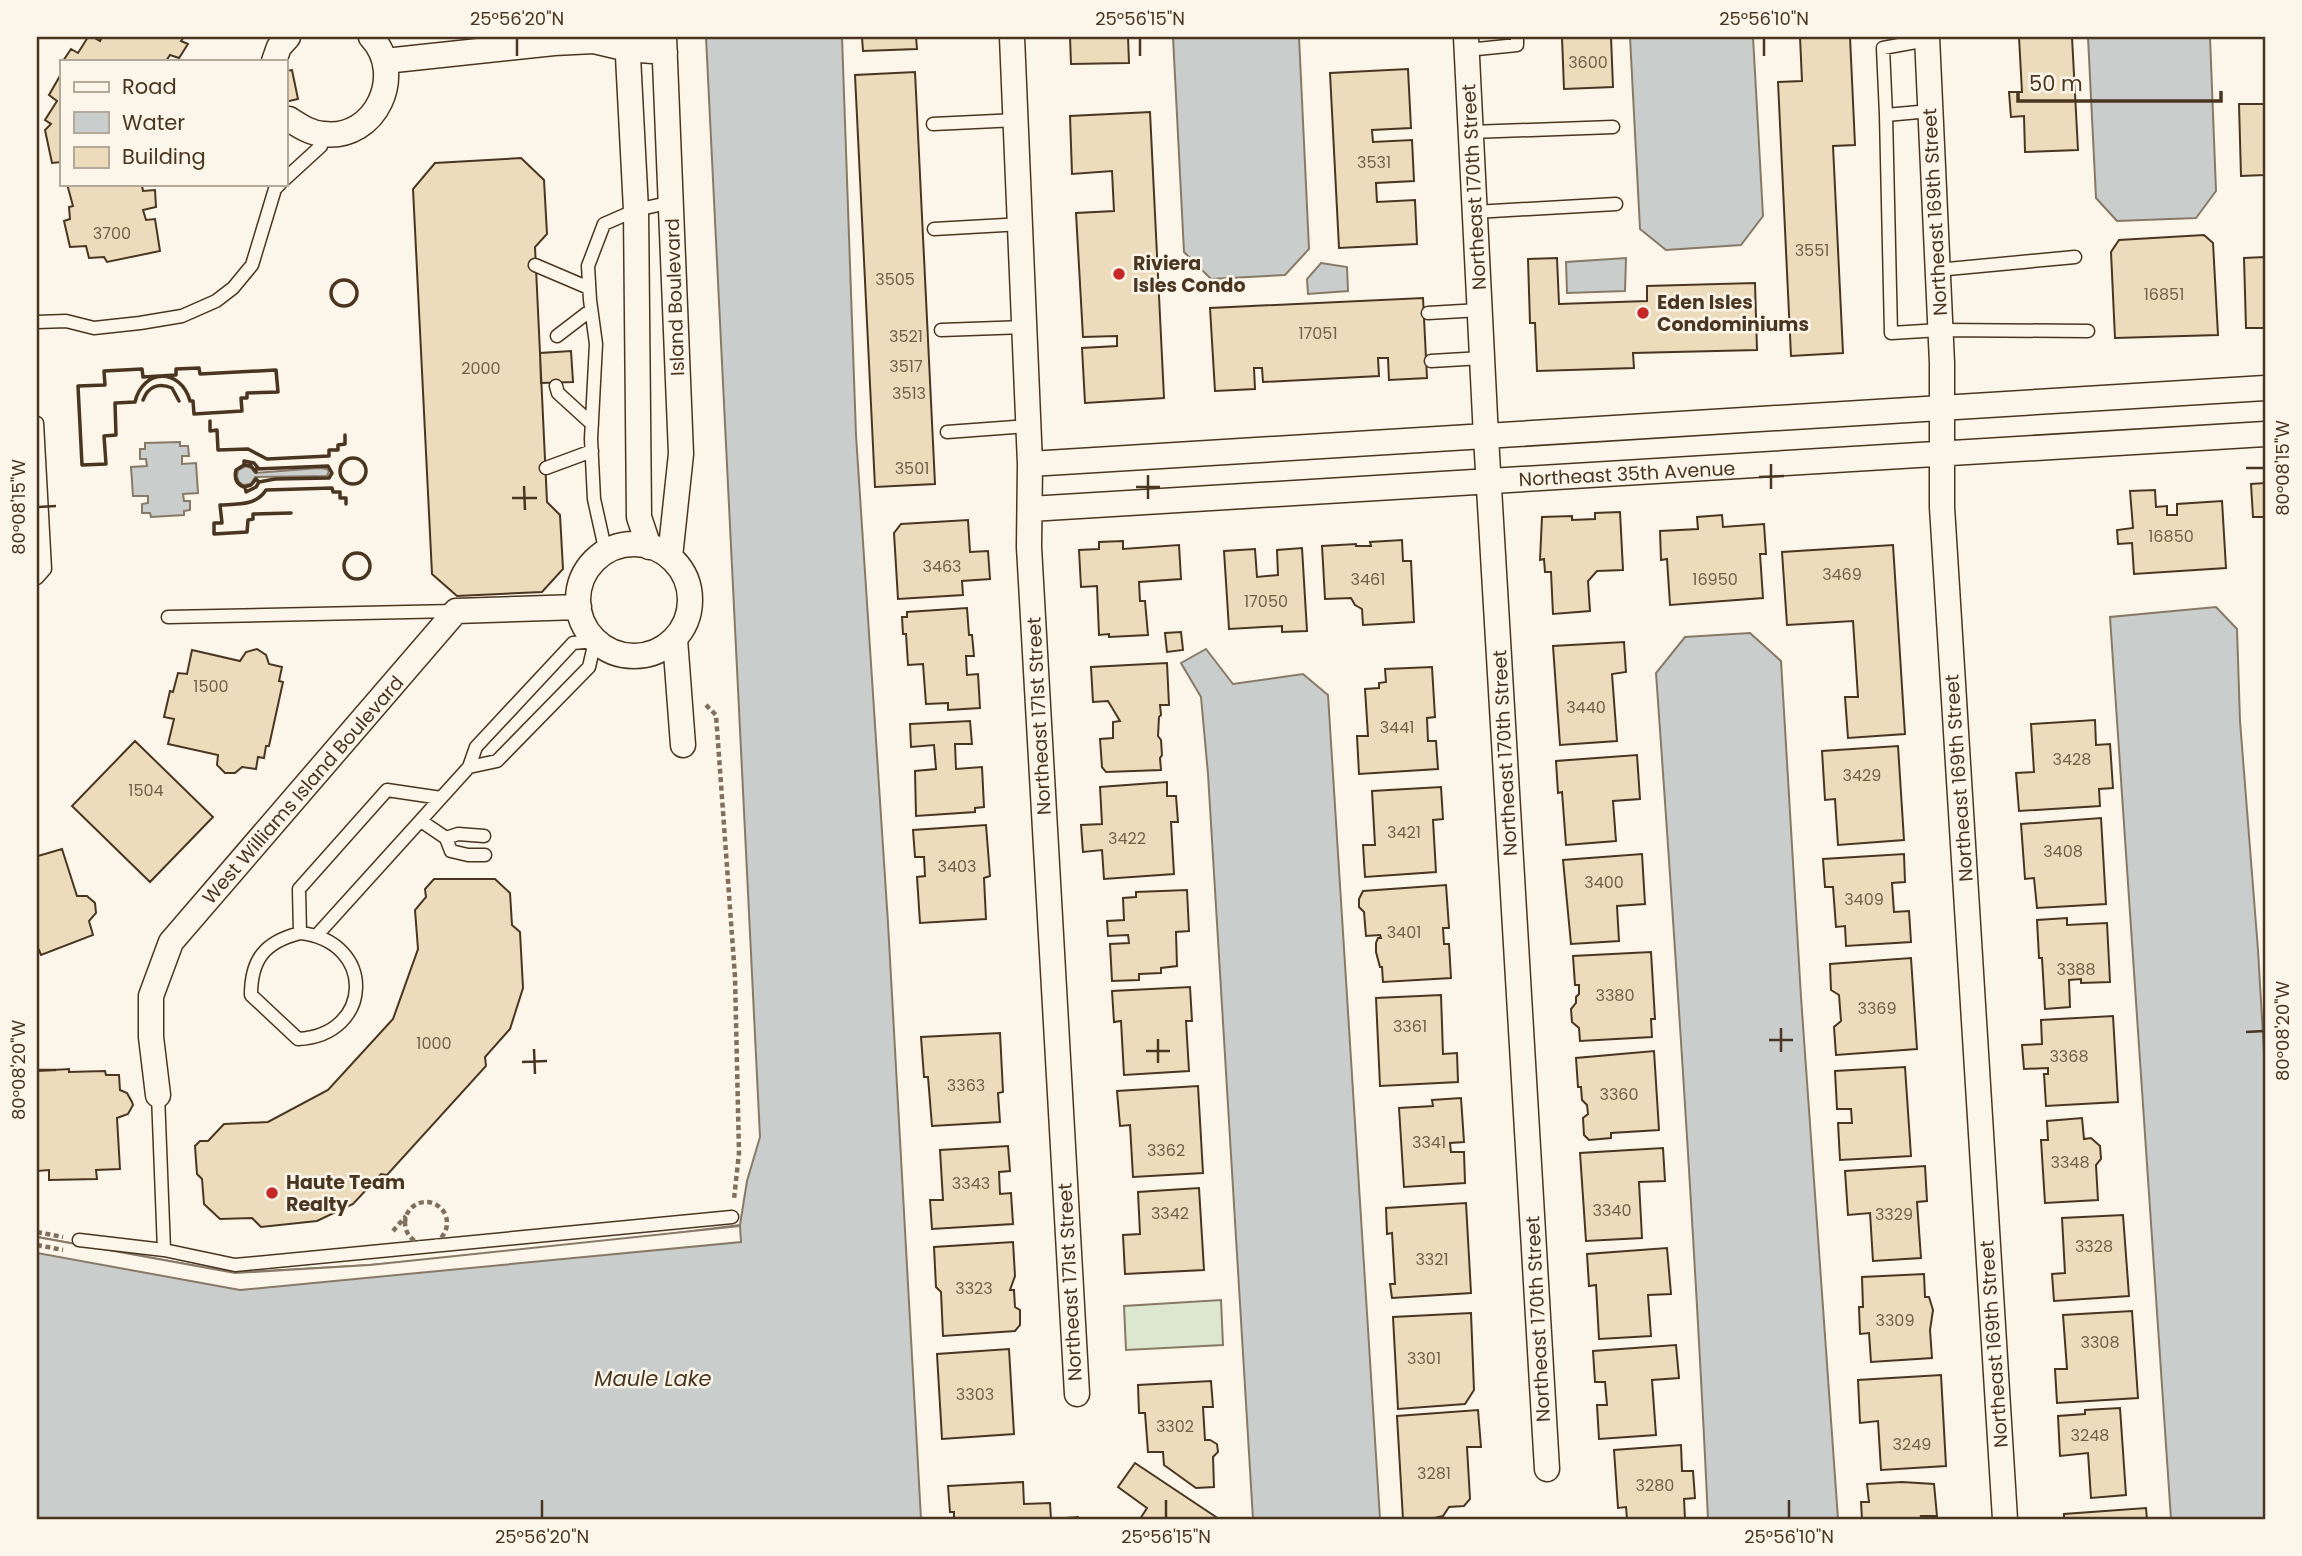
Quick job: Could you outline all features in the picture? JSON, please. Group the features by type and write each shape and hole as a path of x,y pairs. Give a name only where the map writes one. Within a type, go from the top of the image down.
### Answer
{"street":[{"path":"274,60 279,47 288,37"},
{"path":"289,119 305,130 324,135 343,134 360,126 374,114 383,98 387,80 385,61 371,37"},
{"name":"Northeast 171st Street","path":"1012,37 1029,426 1030,561 1077,1394"},
{"name":"Northeast 169th Street","path":"1927,38 1940,330 1942,508 2005,1519"},
{"path":"385,61 554,43 594,41 664,44"},
{"name":"Island Boulevard","path":"628,43 636,210 639,517 660,552 683,572 689,589 690,606 685,624 675,639"},
{"name":"Northeast 170th Street","path":"1467,43 1486,438 1547,1469"},
{"name":"Island Boulevard","path":"660,552 681,454 664,44"},
{"path":"1030,464 2265,388"},
{"name":"Northeast 35th Avenue","path":"1030,509 1942,456 2265,434"},
{"path":"660,552 635,544 617,547 606,553 587,570 580,588 579,607 584,625 595,640 610,651 627,656 645,656 661,650 675,639"},
{"path":"456,611 579,607"},
{"name":"West Williams Island Boulevard","path":"158,1095 151,1037 151,996 171,942 456,611"},
{"path":"675,639 683,745"}],"lane":[{"path":"1467,43 1517,45 1517,37"},
{"path":"1927,38 1882,42 1891,332 2088,331"},
{"path":"1886,115 1930,111"},
{"path":"933,124 1017,120"},
{"path":"1471,132 1613,127"},
{"path":"287,177 321,146 324,135"},
{"path":"37,322 66,321 94,328 141,323 182,316 216,301 233,288 252,265 278,186"},
{"path":"606,553 594,499 592,424 596,344 588,266 604,224 636,210 672,202"},
{"path":"1475,212 1616,204"},
{"path":"934,229 1021,224"},
{"path":"1937,270 2075,257"},
{"path":"535,265 589,288"},
{"path":"557,335 591,310"},
{"path":"1428,313 1480,310"},
{"path":"941,330 1025,327"},
{"path":"1431,361 1482,358"},
{"path":"556,386 558,393 592,424"},
{"path":"37,423 45,569 37,578"},
{"path":"947,432 1029,426"},
{"path":"546,468 592,452"},
{"path":"168,617 456,611"},
{"path":"317,935 442,798 469,767 477,747 573,643 595,640 589,667 497,761 469,767"},
{"path":"300,933 299,889 387,790 442,798"},
{"path":"421,821 446,838 451,851 485,855"},
{"path":"446,838 458,834 484,836"},
{"path":"300,933 317,935 333,942 345,954 354,970 356,987 353,1004 345,1020 332,1031 316,1038 298,1040 251,995 251,977 257,961 268,947 283,937 300,933"},
{"path":"158,1095 164,1250"},
{"path":"79,1240 164,1250 236,1265 732,1217"}],"path":[{"path":"678,674 716,715 735,977 739,1153 732,1217"},
{"path":"422,1202 442,1208 447,1222 443,1235 433,1243 414,1240 409,1235 405,1222 410,1209 422,1202"}],"green space":[{"path":"1221,1300 1223,1345 1126,1350 1124,1306"}],"water":[{"name":"Maule Lake","path":"706,37 842,37 856,435 888,923 921,1519 37,1519 37,1237 235,1273 370,1265 550,1249 740,1225 747,1181 760,1137"},
{"path":"1173,37 1299,37 1309,249 1285,275 1211,279 1184,252"},
{"path":"1630,37 1753,37 1763,216 1741,245 1666,250 1640,229"},
{"path":"2088,37 2210,37 2216,191 2196,218 2117,221 2096,198"},
{"path":"1626,258 1625,291 1567,293 1566,262"},
{"path":"1321,263 1347,267 1348,291 1308,294 1307,279"},
{"path":"180,442 180,446 188,446 189,456 182,456 182,464 196,463 198,493 183,494 184,501 190,501 190,510 184,511 184,515 151,517 150,513 142,513 142,504 148,503 148,496 133,496 131,467 147,466 146,459 140,459 140,449 145,449 145,443"},
{"path":"246,466 255,473 319,468 329,471 327,476 255,477 251,484 244,485 239,482 237,476 238,470"},
{"path":"2216,607 2237,629 2240,721 2265,1070 2265,1519 2171,1519 2110,617"},
{"path":"1750,633 1781,661 1801,997 1838,1519 1708,1519 1685,1096 1656,673 1685,637"},
{"path":"1206,649 1233,684 1303,674 1328,695 1380,1519 1253,1519 1208,774 1201,697 1181,663"}],"pier":[{"path":"740,1226 741,1242 240,1290 37,1253 37,1237 235,1273 370,1265"}],"building":[{"path":"88,37 100,41 102,37 184,37 181,41 188,44 179,58 170,55 167,60 64,60 71,49 78,53"},
{"path":"862,37 916,37 917,49 863,51"},
{"path":"1070,37 1128,37 1129,63 1071,64"},
{"path":"1562,37 1611,37 1613,87 1564,89"},
{"path":"1800,37 1850,37 1855,145 1833,146 1843,353 1791,356 1778,82 1802,81"},
{"path":"2019,37 2072,37 2078,150 2025,152 2024,116 2011,117 2009,92 2022,92"},
{"path":"1408,69 1411,128 1372,130 1373,142 1412,140 1414,181 1376,183 1377,202 1415,200 1417,244 1339,248 1330,73"},
{"path":"292,70 298,99 287,102 287,71"},
{"path":"915,72 935,484 875,487 855,75"},
{"path":"60,76 60,162 52,163 45,130 51,124 45,120 57,101 49,95"},
{"path":"2239,104 2265,104 2265,175 2241,176"},
{"name":"Riviera Isles Condo","path":"1150,112 1164,398 1085,403 1082,348 1117,346 1117,336 1083,337 1076,213 1114,211 1112,171 1072,174 1070,116"},
{"path":"521,158 544,180 547,234 535,247 547,502 560,515 563,569 542,592 457,596 432,574 413,189 435,163"},
{"path":"68,186 142,186 143,191 155,190 156,207 143,210 146,220 155,219 160,251 107,262 104,257 89,258 86,246 70,247 64,221 70,219 69,207 73,206"},
{"path":"2204,235 2213,243 2218,335 2115,338 2111,252 2119,240"},
{"path":"2265,257 2265,328 2246,328 2244,258"},
{"name":"Eden Isles Condominiums","path":"1557,258 1559,304 1647,301 1647,286 1755,283 1757,350 1633,353 1634,368 1537,371 1535,323 1530,323 1528,259"},
{"path":"1423,298 1427,378 1389,380 1388,358 1378,358 1379,376 1263,382 1262,368 1254,368 1255,389 1215,391 1210,308"},
{"path":"571,351 573,382 541,383 540,353"},
{"path":"2265,483 2265,517 2253,517 2251,484"},
{"path":"2155,490 2156,507 2167,506 2167,515 2177,515 2177,504 2222,501 2226,568 2134,574 2132,543 2118,544 2117,530 2133,528 2130,491"},
{"path":"1620,512 1623,570 1597,571 1588,581 1590,611 1553,614 1551,572 1545,572 1544,559 1540,560 1542,517 1572,516 1572,520 1595,519 1595,513"},
{"path":"1722,515 1723,527 1764,524 1766,554 1760,554 1763,598 1670,605 1667,559 1661,560 1660,531 1698,529 1697,517"},
{"path":"968,520 970,552 988,551 990,579 962,581 963,595 898,599 894,533 901,524"},
{"path":"1402,540 1403,561 1411,561 1414,622 1363,625 1362,609 1355,605 1351,598 1325,599 1322,546 1371,546 1370,542"},
{"path":"1123,541 1123,549 1179,545 1181,579 1139,582 1140,601 1145,601 1148,635 1099,635 1097,586 1081,587 1079,550 1099,549 1099,542"},
{"path":"1893,545 1905,734 1848,738 1845,697 1858,697 1853,621 1787,625 1782,552"},
{"path":"1302,548 1307,631 1282,632 1282,626 1229,629 1224,551 1255,549 1257,577 1278,575 1277,550"},
{"path":"967,608 974,656 966,656 967,675 978,674 980,708 948,710 948,703 926,704 923,664 908,665 902,617 907,617 907,612"},
{"path":"1181,632 1183,650 1167,652 1165,633"},
{"path":"1624,642 1626,672 1612,674 1617,741 1560,745 1553,646"},
{"path":"257,649 266,655 269,664 282,667 279,681 283,682 269,746 266,746 264,758 258,757 256,769 242,767 235,773 225,773 217,765 218,755 168,744 174,719 164,717 170,691 173,692 178,673 187,674 192,650 240,661 246,652"},
{"path":"1167,663 1169,705 1160,705 1159,717 1161,770 1106,772 1102,767 1100,739 1113,738 1113,722 1120,721 1108,701 1093,702 1091,667"},
{"path":"1432,667 1435,717 1427,718 1428,741 1436,741 1438,769 1359,774 1357,736 1368,736 1365,689 1379,688 1379,683 1386,682 1385,669"},
{"path":"2095,720 2096,745 2110,744 2113,788 2099,789 2100,806 2019,811 2016,773 2034,772 2031,724"},
{"path":"970,721 972,744 955,744 956,769 982,767 984,807 975,808 975,812 916,816 915,771 936,769 934,745 911,747 910,724"},
{"path":"135,741 213,817 150,882 72,806"},
{"path":"1898,746 1904,840 1838,845 1835,799 1825,800 1822,751"},
{"path":"1637,755 1640,799 1613,801 1616,841 1566,845 1562,792 1558,793 1556,761"},
{"path":"1167,782 1167,796 1176,796 1178,822 1171,822 1174,874 1104,879 1102,850 1083,852 1081,825 1102,824 1100,787"},
{"path":"1441,787 1443,819 1433,820 1436,872 1365,877 1363,845 1375,845 1372,791"},
{"path":"2101,818 2106,904 2037,908 2034,878 2025,879 2021,824"},
{"path":"986,825 990,876 984,878 986,919 920,923 917,877 925,876 924,857 915,857 913,830"},
{"path":"62,849 77,896 87,896 95,903 96,913 89,921 93,935 41,955 39,950 37,951 37,851 38,856"},
{"path":"1642,854 1645,904 1617,906 1619,941 1571,944 1563,860"},
{"path":"1904,854 1905,882 1892,883 1894,912 1909,911 1911,942 1846,946 1845,926 1836,927 1833,887 1825,887 1823,859"},
{"path":"434,879 495,879 510,893 512,925 520,932 523,988 510,1029 485,1057 486,1066 387,1175 381,1174 353,1204 317,1221 261,1227 252,1218 220,1219 204,1204 202,1179 197,1174 195,1146 200,1141 208,1141 224,1124 268,1122 328,1090 393,1019 418,949 415,910 426,897 425,889"},
{"path":"1446,885 1449,928 1443,928 1444,944 1449,944 1451,978 1383,982 1382,967 1376,952 1376,943 1378,938 1381,938 1380,935 1366,936 1364,912 1359,907 1363,891"},
{"path":"1187,890 1189,931 1176,932 1177,966 1161,968 1161,973 1139,974 1139,980 1112,981 1110,944 1129,943 1128,935 1108,936 1107,921 1124,920 1123,898 1136,897 1136,892"},
{"path":"2067,918 2067,925 2107,923 2110,982 2081,983 2081,979 2069,980 2070,1007 2045,1009 2037,920"},
{"path":"1651,952 1655,1019 1651,1019 1652,1037 1580,1041 1579,1028 1572,1022 1571,1009 1579,994 1579,985 1575,985 1573,956"},
{"path":"1911,958 1917,1049 1836,1055 1834,1027 1841,1021 1839,995 1831,990 1830,964"},
{"path":"1190,987 1192,1021 1186,1021 1189,1071 1124,1075 1121,1021 1114,1022 1112,991"},
{"path":"1441,995 1443,1054 1457,1053 1458,1082 1380,1086 1376,998"},
{"path":"2113,1016 2118,1102 2046,1106 2044,1074 2048,1074 2048,1068 2024,1069 2022,1045 2042,1044 2041,1020"},
{"path":"1000,1033 1003,1092 998,1093 1000,1122 932,1126 921,1037"},
{"path":"1654,1051 1659,1130 1611,1133 1611,1138 1589,1140 1584,1135 1583,1118 1588,1114 1587,1105 1582,1100 1581,1087 1578,1087 1576,1058"},
{"path":"1905,1067 1911,1156 1840,1160 1838,1123 1852,1123 1851,1109 1837,1109 1835,1071"},
{"path":"69,1069 69,1072 105,1071 106,1075 119,1075 120,1090 127,1093 133,1105 128,1114 117,1118 120,1169 96,1170 97,1179 49,1180 49,1170 37,1171 37,1071"},
{"path":"1198,1086 1203,1173 1133,1177 1130,1125 1120,1126 1117,1091"},
{"path":"1461,1098 1464,1142 1450,1143 1451,1152 1464,1152 1465,1183 1404,1187 1399,1108 1433,1106 1432,1100"},
{"path":"2082,1118 2084,1139 2091,1138 2100,1146 2101,1159 2096,1165 2098,1200 2045,1203 2041,1140 2048,1140 2047,1121"},
{"path":"1008,1146 1010,1171 999,1172 1000,1194 1011,1193 1013,1224 932,1229 930,1200 943,1200 940,1150"},
{"path":"1663,1148 1665,1181 1639,1182 1642,1238 1586,1241 1580,1153"},
{"path":"1925,1166 1927,1201 1917,1202 1921,1258 1873,1261 1870,1213 1848,1215 1845,1171"},
{"path":"1199,1188 1204,1270 1125,1274 1123,1235 1140,1234 1138,1192"},
{"path":"1466,1203 1471,1293 1392,1298 1390,1284 1395,1284 1392,1233 1387,1234 1386,1208"},
{"path":"2123,1215 2129,1296 2054,1301 2052,1274 2065,1273 2062,1218"},
{"path":"1013,1242 1015,1276 1010,1290 1014,1290 1015,1307 1020,1310 1020,1325 1015,1331 943,1336 941,1292 936,1287 934,1247"},
{"path":"1667,1248 1671,1294 1648,1295 1651,1336 1599,1339 1596,1285 1589,1286 1587,1254"},
{"path":"1924,1274 1925,1297 1929,1297 1933,1310 1930,1330 1932,1358 1871,1362 1869,1333 1860,1334 1862,1277"},
{"path":"2132,1311 2138,1398 2057,1403 2055,1369 2067,1369 2063,1315"},
{"path":"1471,1313 1474,1390 1465,1404 1398,1409 1393,1317"},
{"path":"1676,1345 1679,1378 1652,1380 1656,1435 1599,1439 1597,1405 1607,1405 1605,1382 1595,1382 1593,1351"},
{"path":"1009,1349 1014,1434 942,1439 937,1354"},
{"path":"1941,1375 1946,1466 1881,1470 1878,1421 1860,1423 1858,1380"},
{"path":"1211,1381 1213,1407 1203,1407 1205,1440 1217,1444 1218,1452 1213,1457 1214,1487 1196,1488 1164,1465 1163,1452 1148,1452 1145,1413 1139,1413 1138,1385"},
{"path":"2120,1408 2126,1495 2091,1498 2088,1453 2060,1456 2058,1416 2085,1414 2085,1410"},
{"path":"1478,1410 1481,1447 1467,1447 1470,1499 1464,1506 1449,1507 1443,1516 1403,1519 1397,1416"},
{"path":"1681,1445 1682,1471 1693,1471 1695,1498 1684,1499 1685,1519 1627,1519 1626,1507 1618,1508 1614,1450"},
{"path":"1135,1463 1219,1519 1140,1519 1147,1508 1118,1487"},
{"path":"1023,1482 1024,1504 1050,1503 1051,1519 954,1519 954,1512 950,1512 948,1486"},
{"path":"1867,1484 1934,1484 1937,1516 1921,1516 1922,1519 1862,1519 1861,1502 1869,1502"},
{"path":"2146,1508 2147,1519 2064,1519 2064,1514"}],"wall":[{"path":"344,280 353,284 357,293 353,302 344,306 335,302 331,293 335,284 344,280"},
{"path":"199,368 200,374 276,370 278,392 247,393 247,398 241,398 242,411 194,414 193,401 190,401 179,382 162,376 154,378 139,391 135,402 115,403 116,435 104,436 106,464 82,465 78,386 105,385 104,371 142,369 143,377 176,375 176,369 199,368"},
{"path":"143,400 151,389 162,386 172,388 179,401"},
{"path":"210,421 210,431 217,430 218,450 248,449 267,459 329,456 329,450 338,450 338,445 345,444 345,435"},
{"path":"353,458 362,462 366,471 362,480 353,484 344,480 340,471 344,462 353,458"},
{"path":"244,465 244,461 254,463 259,469"},
{"path":"244,465 251,466 256,472 256,469 328,466 332,473 329,478 259,482 256,479 251,485 244,487 237,482 235,476 236,470 244,465"},
{"path":"245,487 246,492 256,487 259,482"},
{"path":"291,513 253,514 253,519 248,520 247,532 214,534 214,523 222,523 220,505 252,502 266,490 332,488 333,492 340,492 340,498 346,498 346,504"},
{"path":"357,553 366,557 370,566 366,575 357,579 348,575 344,566 348,557 357,553"}],"place":[{"name":"Riviera Isles Condo","path":"1119,274"},
{"name":"Eden Isles Condominiums","path":"1643,313"},
{"name":"Haute Team Realty","path":"272,1193"}]}
